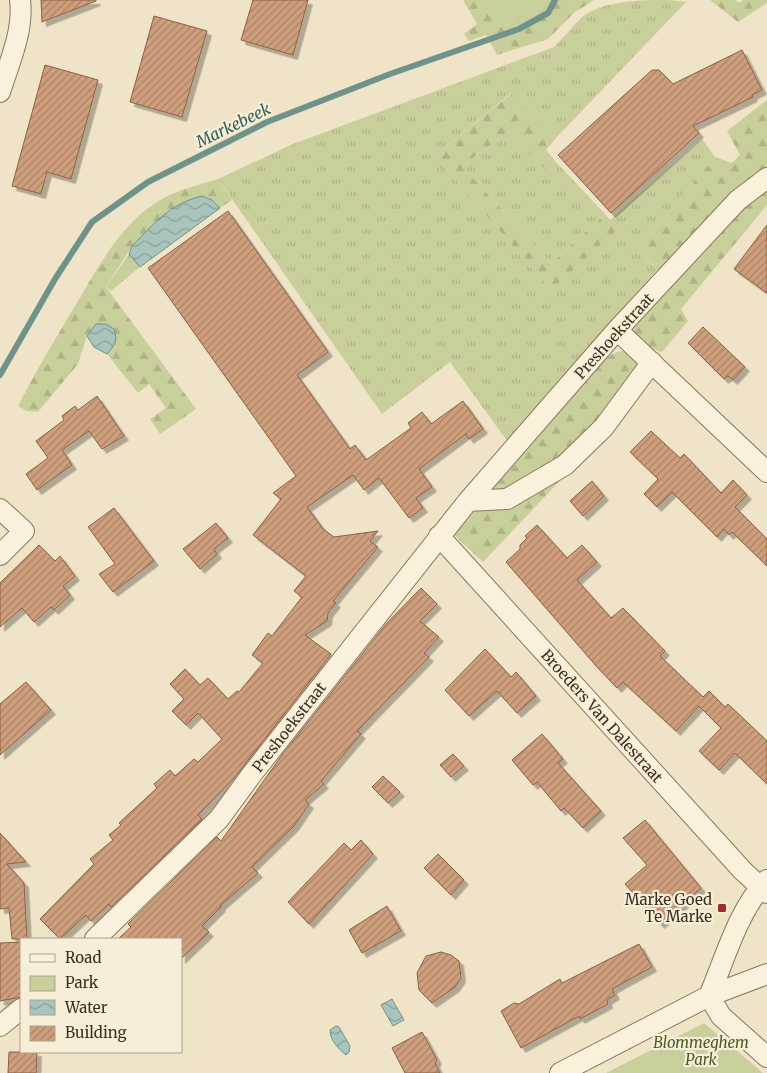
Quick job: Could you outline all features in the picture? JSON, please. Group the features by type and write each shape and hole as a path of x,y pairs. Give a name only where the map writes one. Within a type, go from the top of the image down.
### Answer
{"street":[{"path":"0,92 17,40 21,9 20,0"},
{"name":"Preshoekstraat","path":"96,938 219,819 406,577 468,502 617,330 738,200 767,178"},
{"path":"617,330 767,472"},
{"path":"468,502 507,499 565,465 604,427 652,362"},
{"path":"0,509 24,531 0,555"},
{"name":"Broeders Van Dalestraat","path":"439,536 765,887"},
{"path":"709,996 741,920 765,887"},
{"path":"560,1073 709,996 767,974"},
{"path":"709,996 721,1016 767,1057"},
{"path":"0,1026 20,1010"}],"green space":[{"path":"463,0 479,0 501,27 532,15 546,0 594,0 575,12 548,39 497,55 486,35 469,41 464,34 477,24"},
{"path":"479,0 546,0 532,15 501,27"},
{"path":"670,0 686,2 557,137 510,94 435,156 551,290 617,229 610,220 702,139 715,157 638,249 657,270 507,441 450,362 382,414 218,179 293,144 554,47 581,18 600,8 623,2"},
{"path":"710,0 735,0 740,3 743,0 767,0 767,3 738,22"},
{"path":"511,94 557,137 546,150 556,162 547,171 508,132 462,166 551,264 605,214 618,229 551,290 435,156"},
{"path":"767,100 767,205 681,309 688,321 662,352 647,347 636,338 632,328 669,282 638,249 715,157 732,163 740,155 727,131"},
{"path":"508,132 547,170 556,162 605,214 551,264 462,166"},
{"path":"218,179 232,200 220,208 212,200 132,246 106,287 196,409 160,434 150,419 166,408 149,384 138,393 107,354 115,345 106,324 96,324 87,336 78,364 38,412 27,411 18,406 99,265 128,227 151,206 167,196"},
{"path":"129,254 140,267 111,291 106,287"},
{"path":"622,351 633,356 638,367 593,441 556,485 483,562 454,535 602,361 614,353"},
{"name":"Blommeghem Park","path":"704,1023 763,1073 606,1073"}],"water":[{"path":"202,196 212,200 220,208 140,267 129,254 132,246 171,209"},
{"path":"96,324 106,324 114,329 115,343 107,354 94,347 87,336"},
{"path":"392,999 404,1020 393,1026 381,1005"},
{"path":"336,1026 339,1027 350,1046 349,1052 346,1055 333,1041 330,1034 330,1030"}],"building":[{"path":"41,0 96,0 96,1 42,22"},
{"path":"253,0 308,0 293,55 241,40"},
{"path":"154,16 207,31 182,117 130,102"},
{"path":"742,50 762,90 752,95 753,97 693,126 699,133 611,213 558,155 652,70 659,70 673,84"},
{"path":"45,65 98,80 71,179 47,172 41,194 12,186"},
{"path":"228,211 328,352 297,375 350,449 355,445 366,460 411,428 408,423 422,412 431,424 463,401 483,429 469,439 466,434 419,469 432,487 416,498 423,508 409,518 379,478 364,490 353,475 307,507 323,529 334,537 378,531 370,541 378,547 333,601 336,603 328,613 327,621 305,635 331,654 234,778 198,815 202,819 111,907 109,904 91,921 86,915 59,938 40,919 94,864 90,859 113,840 109,835 121,825 119,823 157,788 154,784 170,770 175,776 194,759 198,762 222,739 198,713 186,725 172,711 184,699 170,684 185,669 200,685 208,678 228,699 237,691 239,692 263,663 252,655 268,633 272,636 302,597 294,591 306,576 253,535 281,499 273,493 296,476 148,268"},
{"path":"767,225 767,293 734,269"},
{"path":"703,327 745,367 733,380 728,376 724,379 688,343"},
{"path":"97,396 124,436 102,449 89,431 62,450 72,465 37,490 26,474 48,458 36,441 64,420 62,416 75,406 78,410"},
{"path":"651,431 680,458 684,454 721,493 733,480 747,495 735,507 767,539 767,566 732,532 729,535 724,529 717,537 672,492 657,507 644,494 658,479 630,452"},
{"path":"592,481 604,496 583,516 570,501"},
{"path":"114,508 154,561 113,592 99,574 115,564 88,527"},
{"path":"216,523 228,538 214,549 217,554 200,569 183,549"},
{"path":"537,525 567,558 582,545 597,562 577,580 611,618 623,608 665,651 660,656 703,697 709,691 725,707 728,704 767,741 767,784 735,753 719,770 699,751 721,728 699,706 676,731 623,682 617,688 597,667 506,562 520,549 520,545 527,538 525,536"},
{"path":"39,545 55,561 60,556 75,576 63,586 70,595 54,610 51,607 34,622 22,608 0,627 0,583"},
{"path":"421,588 437,604 420,621 439,637 424,653 429,657 357,731 361,734 321,781 324,784 305,800 309,804 294,826 252,867 258,873 221,905 202,926 209,932 182,958 182,938 119,938 131,927 128,924 217,837 221,841 282,755 386,624"},
{"path":"485,649 511,677 516,672 536,696 517,713 497,691 469,716 445,690"},
{"path":"26,682 51,710 0,755 0,704"},
{"path":"542,734 563,759 558,763 601,811 583,828 564,808 561,811 537,782 533,785 512,760"},
{"path":"453,754 464,766 451,777 440,765"},
{"path":"383,776 400,792 388,803 372,787"},
{"path":"645,820 701,888 660,924 625,884 647,865 623,838"},
{"path":"0,833 26,862 7,864 24,883 27,938 12,939 9,908 0,909"},
{"path":"361,840 373,854 309,924 288,902 344,843 351,850"},
{"path":"438,854 464,880 451,895 424,868"},
{"path":"387,906 401,931 362,953 349,930"},
{"path":"20,942 20,997 0,1001 0,943"},
{"path":"639,944 652,967 612,989 615,995 607,1000 608,1004 580,1019 579,1016 521,1048 501,1011 514,1003 519,1004 560,979 562,983"},
{"path":"441,952 451,955 459,961 461,978 455,987 432,1003 419,990 417,973 426,956"},
{"path":"422,1032 437,1060 435,1063 440,1073 405,1073 392,1048"},
{"path":"9,1052 37,1053 36,1073 8,1073"}],"waterway":[{"name":"Markebeek","path":"0,375 55,279 92,222 148,182 267,122 390,74 519,29 548,13 555,0"}],"place":[{"name":"Marke Goed Te Marke","path":"722,908"}]}
